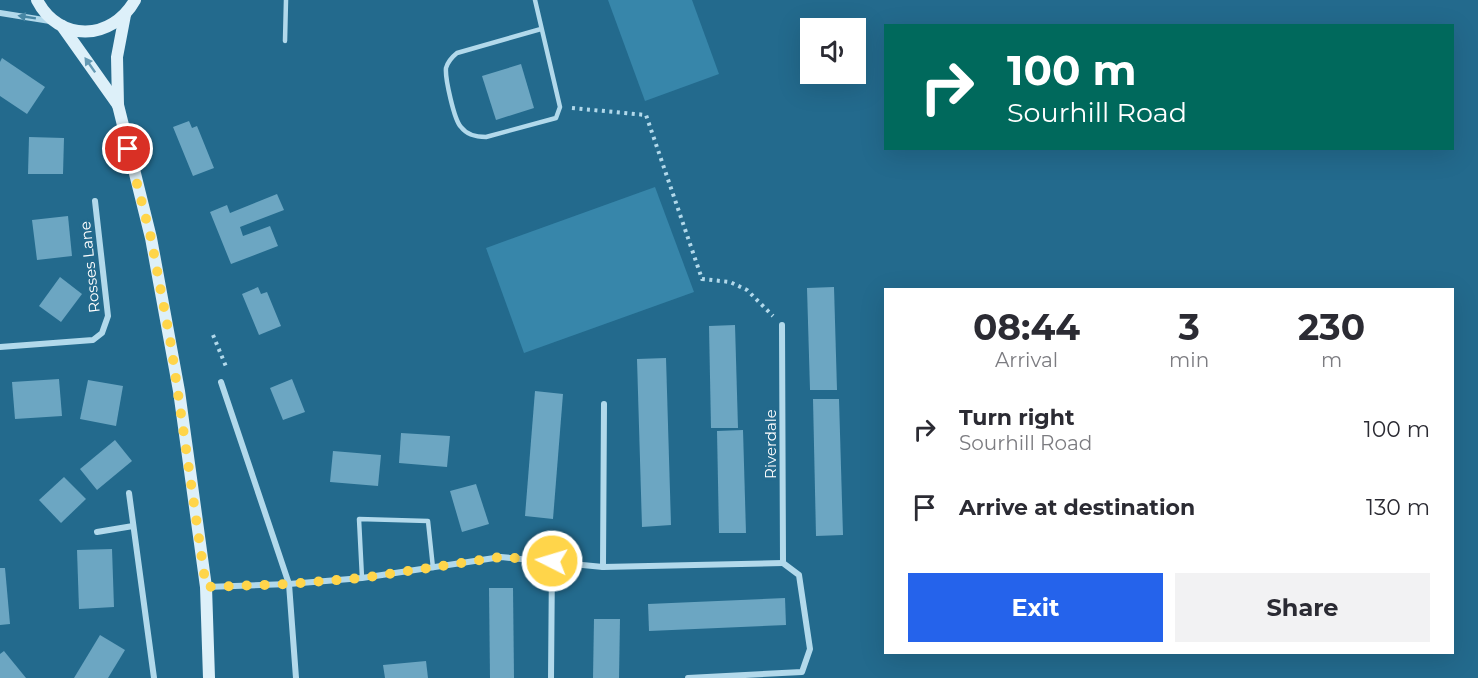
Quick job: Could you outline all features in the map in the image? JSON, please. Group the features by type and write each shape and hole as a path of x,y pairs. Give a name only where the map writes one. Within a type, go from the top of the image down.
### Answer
{"street":[{"path":"37,0 42,10 58,24 118,105"},
{"path":"0,13 86,32 103,29 117,22 135,0"},
{"path":"125,15 117,57 118,105 153,249 178,391 206,587 209,678"},
{"name":"Rosses Lane","path":"0,346 93,340 102,333 108,316 95,201"},
{"name":"Riverdale","path":"782,325 783,562"},
{"path":"221,382 289,584 296,678"},
{"path":"603,567 604,404"},
{"path":"129,493 154,678"},
{"path":"97,532 133,526"},
{"path":"206,587 362,578 501,557 603,567 783,562 799,575 810,649 802,672 688,678"},
{"path":"551,678 552,561"}],"lane":[{"path":"285,41 286,0"},
{"path":"535,0 560,107 556,118 486,137 476,137 467,133 460,127 456,118 446,68 450,59 457,52 541,29"},
{"path":"362,578 359,519 428,521 434,568"}],"path":[{"path":"560,107 646,115 702,279 730,282 747,290 782,325"},
{"path":"213,335 230,377 221,382"}],"shaded area":[{"path":"608,0 692,0 719,74 645,101"},
{"path":"655,187 694,292 524,353 486,248"}],"building":[{"path":"2,58 45,87 27,114 0,96"},
{"path":"521,64 534,108 496,120 482,76"},
{"path":"189,121 192,128 197,126 214,168 193,176 173,127"},
{"path":"29,137 64,138 63,174 28,174"},
{"path":"277,194 284,210 240,227 243,236 270,226 278,246 231,264 210,212 227,205 230,213"},
{"path":"68,216 72,256 37,260 32,220"},
{"path":"60,277 82,294 61,322 39,306"},
{"path":"258,287 261,294 267,292 281,326 259,335 242,294"},
{"path":"834,287 837,390 810,390 807,288"},
{"path":"735,325 738,428 711,428 709,326"},
{"path":"666,358 671,525 642,527 637,359"},
{"path":"59,379 62,416 15,419 12,382"},
{"path":"292,379 305,412 283,420 270,388"},
{"path":"88,380 123,386 116,426 80,419"},
{"path":"535,391 563,394 553,519 525,516"},
{"path":"813,399 839,399 843,535 816,536"},
{"path":"743,430 746,533 719,533 717,431"},
{"path":"401,433 450,436 447,467 399,463"},
{"path":"115,440 132,461 97,490 80,469"},
{"path":"333,451 381,455 378,486 330,482"},
{"path":"64,477 86,499 61,523 39,500"},
{"path":"476,484 489,524 462,532 450,491"},
{"path":"112,549 114,607 79,609 77,550"},
{"path":"0,568 5,568 10,624 0,625"},
{"path":"489,588 513,588 514,678 490,678"},
{"path":"785,598 786,625 649,631 648,604"},
{"path":"594,619 620,619 619,678 593,678"},
{"path":"100,635 125,650 108,678 74,678"},
{"path":"4,651 26,678 0,678 0,654"},
{"path":"426,661 428,678 385,678 383,665"}],"route":[{"path":"128,149 151,238 171,345 206,587 362,578 501,557 552,561"}]}
